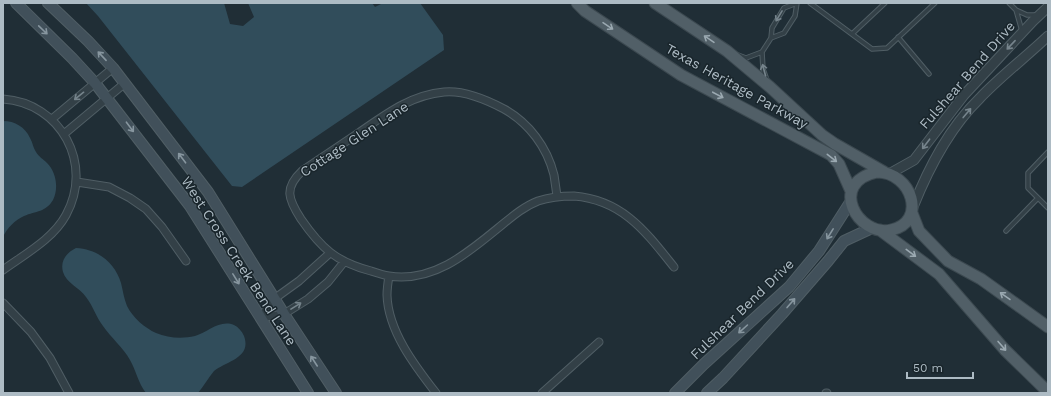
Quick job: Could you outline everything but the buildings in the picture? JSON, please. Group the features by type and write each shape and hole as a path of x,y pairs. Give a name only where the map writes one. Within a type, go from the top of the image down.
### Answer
{"main road":[{"name":"West Cross Creek Bend Lane","path":"16,3 72,58 95,83 190,206 308,393"},
{"name":"West Cross Creek Bend Lane","path":"48,3 88,41 113,68 208,192 274,299 336,393"},
{"name":"Texas Heritage Parkway","path":"577,3 585,11 681,75 831,155 839,164 851,196"},
{"name":"Texas Heritage Parkway","path":"655,3 727,51 835,144 886,173"},
{"path":"1048,327 981,279 948,261 919,231 912,210 909,194 902,182 896,177 886,173 869,174 860,178 855,183 851,196 856,214 863,222 876,229 939,274 1005,350 1048,392"},
{"name":"Fulshear Bend Drive","path":"675,393 704,364 789,287 819,252 851,196"},
{"path":"876,229 892,230 897,228 908,220 912,210"},
{"name":"Fulshear Bend Drive","path":"707,393 723,378 782,314 828,262 844,241 876,229"}],"street":[{"name":"Fulshear Bend Drive","path":"886,173 914,160 964,95 1048,7"},
{"name":"Fulshear Bend Drive","path":"912,210 932,163 951,132 979,98 1048,36"},
{"path":"52,119 113,68"},
{"path":"64,134 125,83"},
{"name":"Cottage Glen Lane","path":"330,253 309,231 294,209 290,197 290,187 294,179 302,171 397,107 420,97 445,92 466,94 490,102 511,113 526,125 539,141 548,158 554,175 557,196"},
{"path":"3,99 10,99 33,107 52,119 64,134 73,152 77,167 77,182 73,200 66,215 56,229 42,242 3,270"},
{"path":"77,182 109,187 130,198 146,209 186,261"},
{"path":"260,318 274,299 299,281 330,253 344,262 389,276 424,274 446,266 466,254 521,210 538,201 557,196 575,196 594,200 616,208 634,221 674,267"},
{"path":"260,318 284,314 308,299 328,282 344,262"},
{"path":"389,276 387,294 390,312 396,332 407,352 436,393"},
{"path":"3,303 31,332 50,358 69,393"},
{"path":"542,393 598,342"}],"lane":[{"path":"770,87 763,69 762,52 771,38 772,28 784,8 797,3 795,16 784,33 771,38"},
{"path":"810,3 872,49 887,48 935,3"},
{"path":"852,34 885,3"},
{"path":"1009,3 1016,10 1027,15 1040,15"},
{"path":"1016,10 1022,34"},
{"path":"898,37 929,74"},
{"path":"727,51 746,58 762,52"},
{"path":"1048,152 1028,173 1028,188 1048,208"},
{"path":"1006,232 1038,198"}],"water":[{"path":"86,3 224,3 230,24 243,26 254,17 248,3 372,3 375,7 383,3 420,3 443,35 444,50 242,187 232,186 98,16"},
{"path":"3,121 19,125 28,134 37,154 53,171 56,180 56,190 53,200 47,207 24,216 14,222 3,237"},
{"path":"76,248 98,254 110,263 115,269 121,283 126,303 133,315 152,331 165,336 185,338 195,336 219,325 234,325 242,332 246,343 241,354 214,371 198,393 146,393 127,355 101,323 86,297 67,279 63,272 63,261 69,252"}]}
